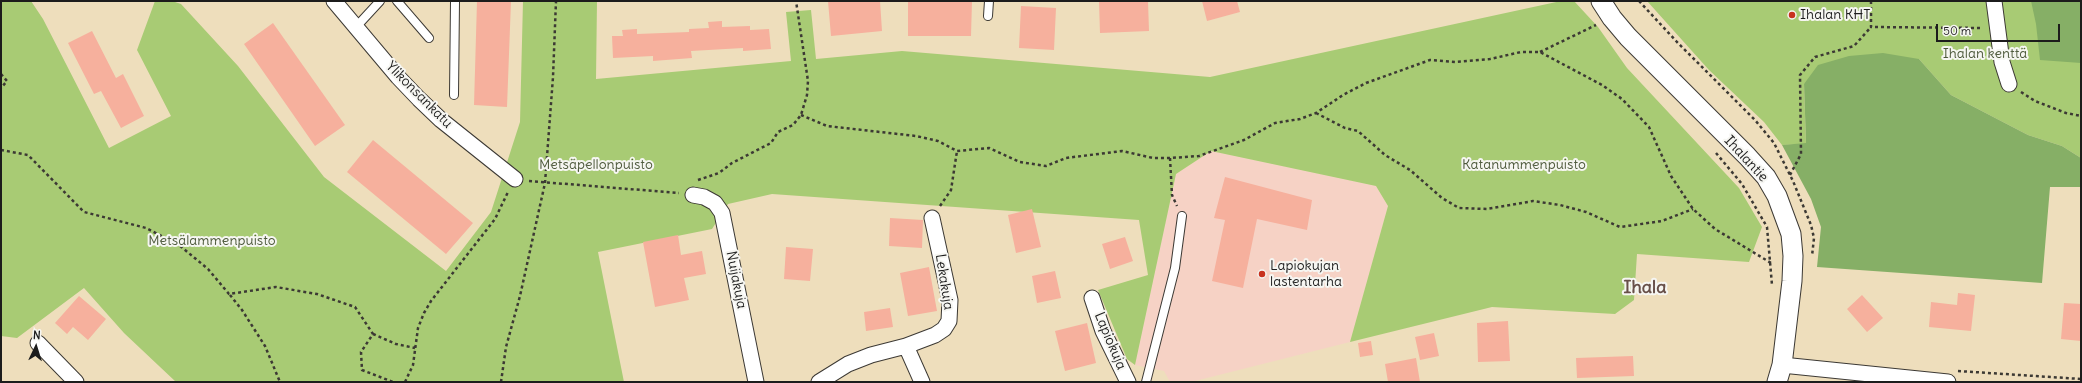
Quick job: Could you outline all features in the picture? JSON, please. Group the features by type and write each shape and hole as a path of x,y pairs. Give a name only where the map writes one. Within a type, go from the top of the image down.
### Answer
{"street":[{"name":"Ylikonsankatu","path":"334,1 419,99 441,120 515,179"},
{"name":"Ihalantie","path":"1601,1 1612,18 1628,37 1747,156 1766,177 1777,196 1791,234 1794,256 1780,374"},
{"path":"1994,1 2002,62 2009,84"},
{"name":"Nuijakuja","path":"689,189 715,203 722,213 756,382"},
{"name":"Lekakuja","path":"906,346 936,335 944,329 949,321 950,300 932,218"},
{"name":"Lapiokuja","path":"1092,298 1103,331 1128,382"},
{"path":"38,343 76,382"},
{"path":"819,382 848,364 870,355 906,346 922,382"},
{"path":"1780,374 1948,382"}],"lane":[{"path":"356,27 380,1"},
{"path":"397,1 428,38"},
{"path":"454,95 455,1"},
{"path":"988,16 989,1"},
{"path":"1146,382 1175,268 1182,216"}],"path":[{"path":"501,382 506,347 520,296 545,183 553,77 556,1"},
{"path":"405,382 413,365 415,348 424,313 495,219 515,179 545,183 689,189 719,173 732,162 771,143 778,132 793,125 801,115 807,94 808,81 796,1"},
{"path":"1790,175 1801,154 1800,75 1815,57 1854,46 1871,27 1870,1"},
{"path":"801,115 827,126 916,136 938,141 957,151 989,148 1020,162 1046,166 1066,158 1122,151 1153,158 1199,156 1244,140 1275,122 1300,119 1316,113 1343,95 1366,83 1430,60 1456,62 1490,59 1522,52 1540,52 1602,22"},
{"path":"1871,27 1998,28"},
{"path":"1540,52 1602,85 1622,99 1649,127 1671,176 1693,209 1716,228 1771,263"},
{"path":"1,74 6,81 1,88"},
{"path":"2009,84 2035,101 2066,113 2081,116"},
{"path":"1316,113 1345,128 1358,131 1385,155 1410,170 1442,198 1459,208 1487,209 1533,201 1560,205 1586,212 1620,227 1662,221 1693,209"},
{"path":"1712,148 1742,184 1767,227 1772,286"},
{"path":"1,150 28,155 84,212 146,228 179,245 208,268 242,310 265,346 280,382"},
{"path":"932,218 951,190 957,151"},
{"path":"1170,158 1172,195 1182,216"},
{"path":"230,294 276,287 316,294 355,307 373,334 396,344 415,348"},
{"path":"373,334 361,352 362,370 393,382"}],"shaded area":[{"name":"Lapiokujan lastentarha","path":"1211,151 1376,186 1388,206 1350,342 1191,382 1170,382 1164,371 1135,365 1176,174"}],"green space":[{"path":"1,1 31,1 43,19 109,148 171,116 137,50 155,1 172,1 181,4 238,66 324,177 446,271 491,212 520,122 523,1 597,1 596,79 791,61 786,12 811,10 816,59 902,51 1210,77 1561,1 1574,1 1598,27 1627,68 1739,188 1762,227 1749,262 1637,254 1634,300 1615,314 1492,307 1350,342 1388,206 1376,186 1211,151 1176,174 1135,365 1127,359 1098,290 1148,275 1139,220 772,194 728,204 712,229 598,252 624,382 176,382 124,333 84,288 17,338 1,336"},
{"name":"Ihalan kenttä","path":"1647,1 2081,1 2081,158 2062,146 2028,135 1951,95 1919,59 1804,84 1806,144 1782,145 1764,122 1709,70"},
{"path":"2031,1 2081,1 2081,63 2040,60 2036,24"},
{"path":"1883,53 1919,59 1951,95 2028,135 2062,146 2081,158 2081,187 2050,187 2042,283 1817,267 1821,227 1811,199 1782,145 1806,143 1804,84 1818,65 1849,56"}],"building":[{"path":"477,1 511,1 507,107 474,105"},
{"path":"828,1 880,1 882,31 831,36"},
{"path":"908,1 972,1 971,36 908,36"},
{"path":"1099,1 1148,1 1149,31 1100,33"},
{"path":"1202,1 1237,1 1240,12 1207,21"},
{"path":"1021,6 1056,8 1054,50 1019,48"},
{"path":"722,21 722,27 750,26 750,30 769,29 771,49 743,51 743,48 691,51 692,58 653,61 653,56 613,58 612,36 623,36 622,30 637,29 637,34 689,32 689,29 709,28 708,22"},
{"path":"273,23 345,125 315,146 244,44"},
{"path":"92,31 116,78 123,74 144,116 121,128 101,91 94,94 68,43"},
{"path":"373,140 473,223 446,254 347,172"},
{"path":"1225,177 1312,200 1307,230 1257,219 1243,288 1212,281 1225,220 1214,218"},
{"path":"1032,209 1041,247 1016,253 1008,215"},
{"path":"890,218 923,220 922,248 889,246"},
{"path":"678,235 681,255 702,251 706,274 684,278 689,300 655,307 643,242"},
{"path":"1125,237 1133,261 1110,269 1102,244"},
{"path":"786,247 813,249 810,281 784,279"},
{"path":"929,267 937,311 908,316 900,273"},
{"path":"1055,271 1061,298 1037,303 1032,276"},
{"path":"1958,293 1975,295 1971,331 1929,327 1931,302 1957,305"},
{"path":"1862,295 1883,318 1867,332 1847,309"},
{"path":"79,296 106,319 88,340 73,327 67,334 55,323"},
{"path":"2064,303 2081,304 2081,341 2061,339"},
{"path":"890,308 893,327 866,331 864,312"},
{"path":"1508,321 1510,361 1478,362 1477,323"},
{"path":"1087,323 1096,363 1065,371 1055,331"},
{"path":"1434,333 1439,356 1420,360 1415,337"},
{"path":"1371,341 1373,355 1360,357 1358,343"},
{"path":"1633,356 1634,376 1577,378 1576,358"},
{"path":"1416,358 1420,382 1388,382 1385,364"}],"place":[{"name":"Ihalan KHT","path":"1792,15"},
{"name":"Lapiokujan lastentarha","path":"1262,274"}],"district":[{"name":"Ihala","path":"1645,288"}],"park label":[{"name":"Metsäpellonpuisto","path":"596,165"},
{"name":"Katanummenpuisto","path":"1524,165"},
{"name":"Metsälammenpuisto","path":"212,241"}]}
